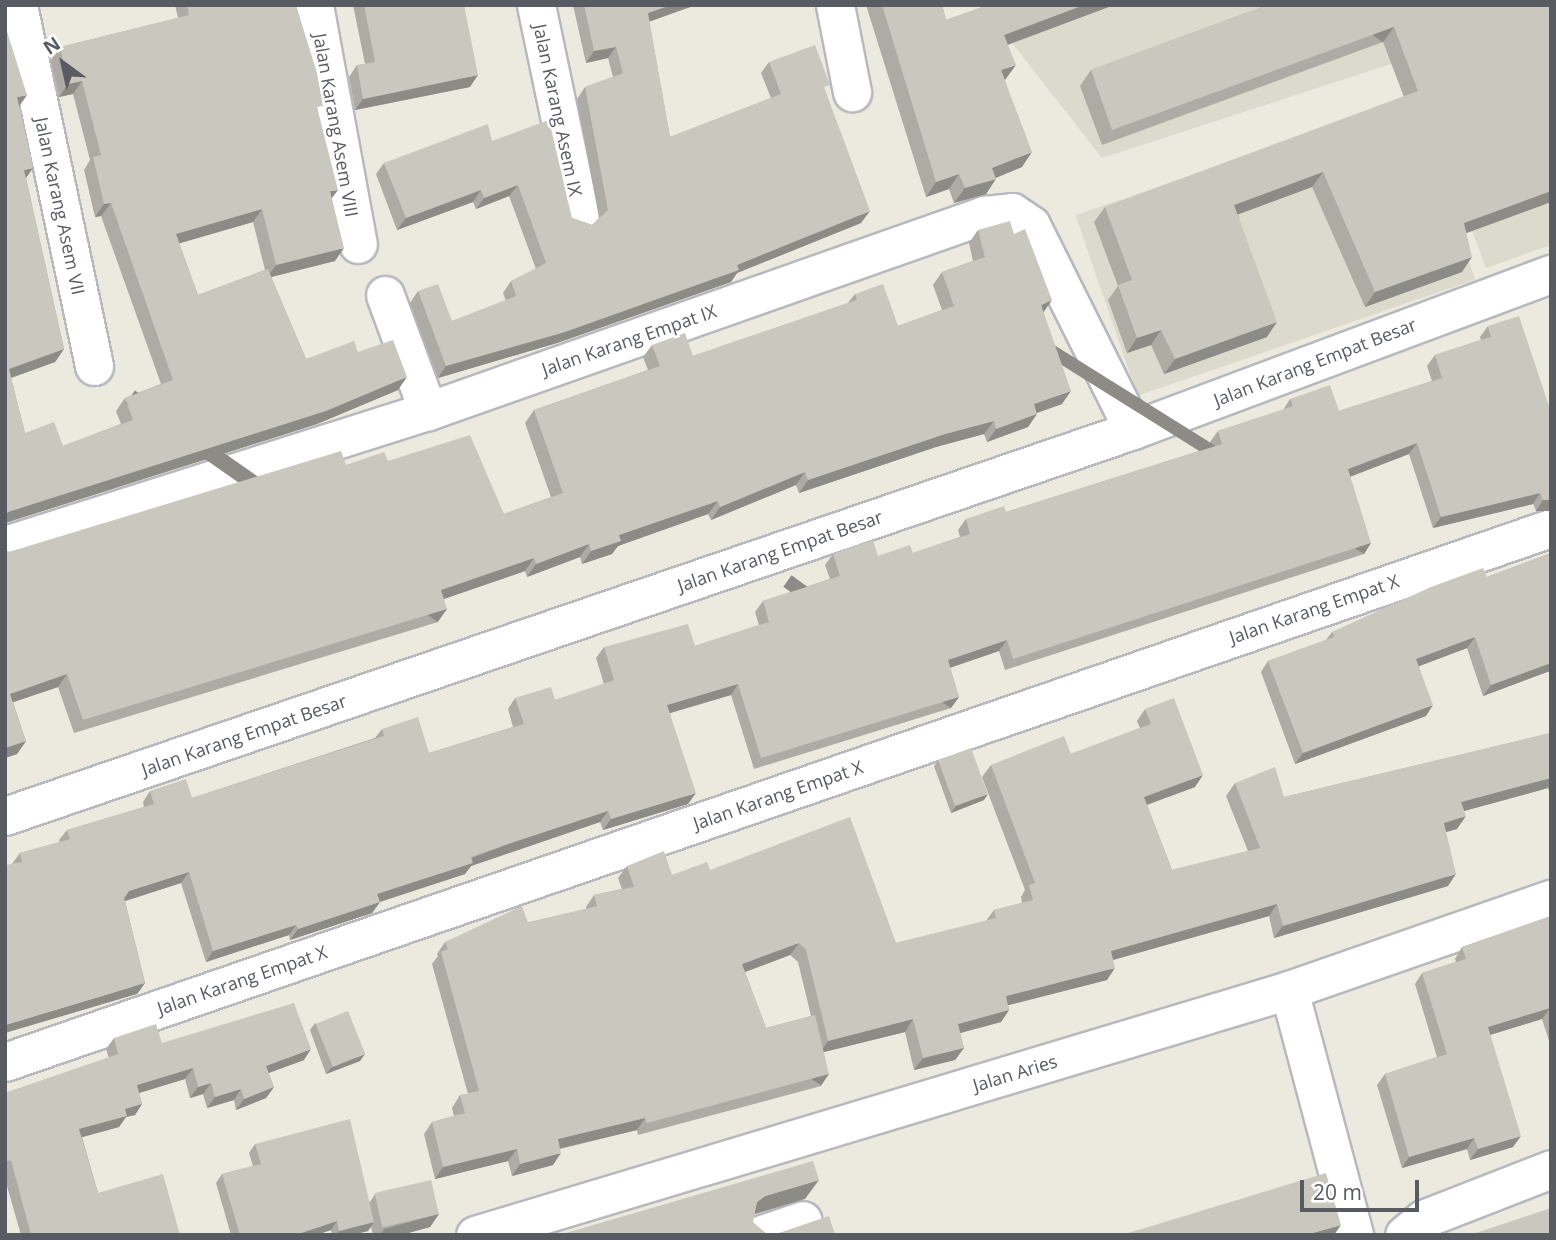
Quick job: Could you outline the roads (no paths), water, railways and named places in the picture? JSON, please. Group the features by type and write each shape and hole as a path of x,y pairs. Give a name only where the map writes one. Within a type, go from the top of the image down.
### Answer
{"street":[{"name":"Jalan Karang Asem VII","path":"18,5 94,366"},
{"name":"Jalan Karang Asem VIII","path":"314,5 358,244"},
{"name":"Jalan Karang Asem IX","path":"536,5 580,215"},
{"path":"835,5 852,92"},
{"name":"Jalan Karang Empat IX","path":"5,545 428,411 984,215 1012,212 1031,225 1133,430"},
{"name":"Jalan Karang Empat Besar","path":"5,817 1133,430 1551,274"},
{"path":"385,295 428,411"},
{"name":"Jalan Karang Empat X","path":"5,1062 1551,527"},
{"name":"Jalan Aries","path":"475,1235 1289,990 1551,899"},
{"path":"1289,990 1354,1235"},
{"path":"1404,1235 1423,1219 1551,1169"},
{"path":"759,1235 803,1220"}]}
